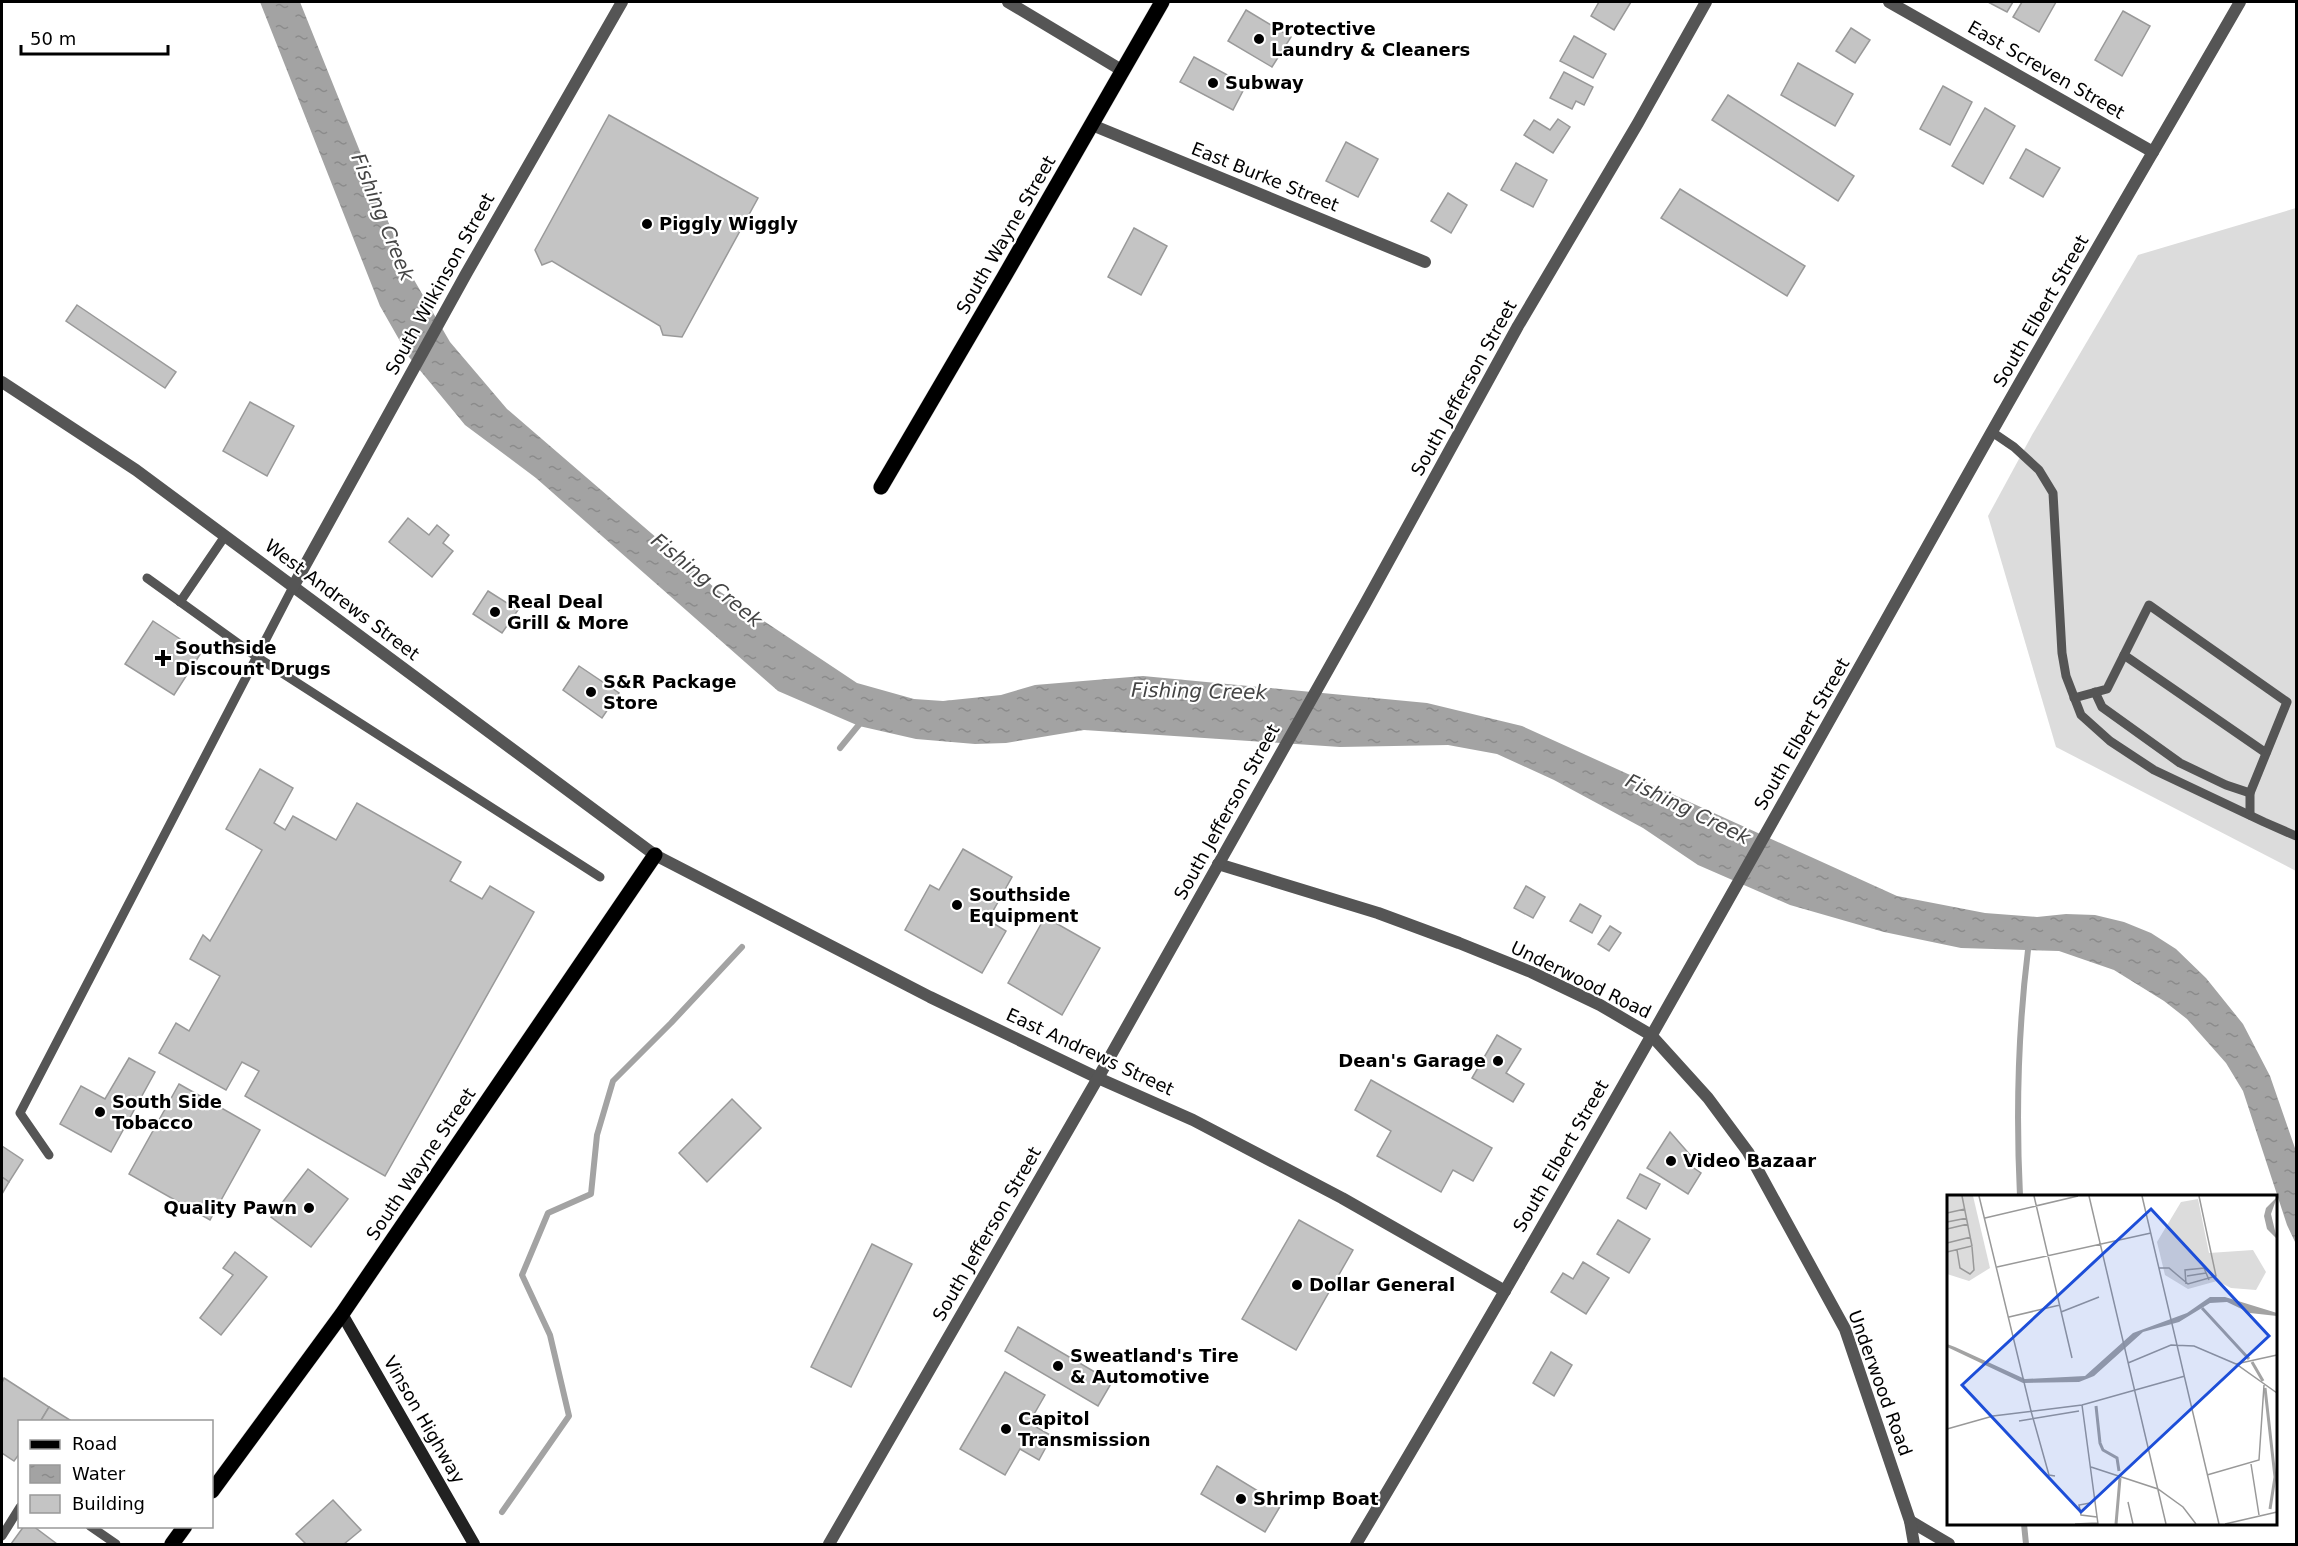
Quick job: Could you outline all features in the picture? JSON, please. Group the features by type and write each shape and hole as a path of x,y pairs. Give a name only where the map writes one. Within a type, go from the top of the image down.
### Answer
{"main road":[{"name":"South Wayne Street","path":"881,487 1162,2"},
{"name":"South Wayne Street","path":"213,1490 342,1314 655,855"},
{"name":"Vinson Highway","path":"342,1314 474,1545"},
{"path":"172,1545 184,1528"}],"street":[{"name":"South Wilkinson Street","path":"293,587 466,274 622,2"},
{"path":"1008,2 1123,71"},
{"name":"South Jefferson Street","path":"829,1545 1098,1078 1365,604 1518,326 1638,123 1706,2"},
{"name":"East Screven Street","path":"1889,2 2154,152"},
{"name":"South Elbert Street","path":"1356,1545 1505,1291 1992,432 2240,2"},
{"name":"East Burke Street","path":"1092,125 1425,262"},
{"name":"West Andrews Street","path":"2,382 136,470 655,855"},
{"name":"East Andrews Street","path":"655,855 930,998 1203,1125 1342,1198 1505,1291"},
{"name":"Underwood Road","path":"1218,864 1378,913 1470,947 1531,972 1600,1005 1651,1035 1708,1098 1748,1152 1845,1329 1910,1521 1914,1545"},
{"path":"1910,1521 1949,1545"}],"lane":[{"path":"1992,432 2014,447 2039,470 2053,494 2062,652 2066,676 2081,715 2110,741 2154,770 2296,836"},
{"path":"180,602 225,536"},
{"path":"147,578 257,657 600,877"},
{"path":"49,1155 20,1113 293,587"},
{"path":"2074,698 2107,689 2149,605 2287,702 2250,793 2250,815"},
{"path":"2124,654 2266,753"},
{"path":"2095,692 2102,707 2180,763 2226,785 2250,793"},
{"path":"2,1536 18,1510"},
{"path":"92,1528 116,1544"}],"shaded area":[{"path":"2296,208 2296,871 2056,747 1988,516 2032,435 2138,255"}],"water":[{"name":"Fishing Creek","path":"260,2 300,2 406,266 450,342 507,409 716,589 857,683 914,699 943,701 1001,695 1035,685 1143,676 1427,703 1522,726 1897,896 1985,913 2037,917 2066,914 2095,915 2124,922 2151,933 2176,949 2206,978 2243,1024 2270,1076 2296,1151 2296,1244 2287,1225 2243,1091 2226,1063 2187,1019 2164,1001 2114,970 2059,951 1961,948 1884,932 1790,905 1698,865 1643,828 1554,780 1497,754 1448,745 1340,747 1084,730 1006,743 975,744 916,739 859,726 778,691 536,478 465,425 409,357 380,306"}],"building":[{"path":"1599,2 1631,2 1614,30 1591,16"},
{"path":"1988,2 2013,2 2007,12"},
{"path":"2022,2 2056,2 2039,32 2013,17"},
{"name":"Protective Laundry & Cleaners","path":"1246,10 1291,37 1272,67 1228,41"},
{"path":"2123,11 2150,26 2122,76 2095,60"},
{"path":"1851,28 1870,40 1855,63 1836,51"},
{"path":"1574,36 1606,54 1593,78 1560,61"},
{"name":"Subway","path":"1194,57 1246,85 1233,110 1180,82"},
{"path":"1798,63 1853,94 1835,126 1781,95"},
{"path":"1564,72 1593,87 1584,105 1576,101 1572,109 1550,98"},
{"path":"1943,86 1972,102 1950,145 1920,129"},
{"path":"1728,95 1854,176 1838,201 1712,120"},
{"path":"1985,108 2015,126 1983,184 1952,166"},
{"name":"Piggly Wiggly","path":"609,115 758,198 682,337 663,335 660,326 552,261 542,265 535,250"},
{"path":"1558,119 1570,127 1553,153 1524,135 1534,120 1550,130"},
{"path":"1346,142 1378,159 1358,197 1326,181"},
{"path":"2026,149 2060,168 2043,197 2010,178"},
{"path":"1516,163 1547,180 1533,207 1501,190"},
{"path":"1680,189 1805,266 1787,296 1661,218"},
{"path":"1448,193 1467,205 1451,233 1431,221"},
{"path":"1134,228 1167,246 1141,295 1108,277"},
{"path":"77,305 176,372 165,388 66,321"},
{"path":"250,402 294,426 267,476 223,451"},
{"path":"408,518 429,535 437,525 449,535 443,543 453,551 432,577 389,542"},
{"name":"Real Deal Grill & More","path":"488,591 518,610 502,633 473,614"},
{"name":"Southside Discount Drugs","path":"153,621 201,653 174,695 125,664"},
{"name":"S&R Package Store","path":"579,666 619,693 602,718 563,690"},
{"path":"260,769 293,788 274,823 285,830 293,816 336,840 357,803 461,862 450,881 482,899 490,886 534,912 385,1176 245,1096 259,1071 242,1062 226,1090 159,1053 176,1023 189,1031 220,976 190,959 203,935 210,941 262,850 226,829"},
{"name":"Southside Equipment","path":"963,849 1012,877 988,920 1006,931 982,973 905,930 930,885 939,890"},
{"path":"1526,886 1545,897 1533,918 1514,908"},
{"path":"1580,904 1601,916 1592,933 1570,921"},
{"path":"1045,917 1100,948 1062,1015 1008,983"},
{"path":"1610,926 1621,933 1609,951 1598,944"},
{"name":"Dean's Garage","path":"1497,1035 1521,1049 1506,1073 1524,1084 1513,1102 1472,1078"},
{"name":"South Side Tobacco","path":"129,1058 155,1072 111,1152 60,1124 81,1086 105,1099"},
{"path":"1371,1080 1492,1148 1473,1181 1453,1170 1441,1192 1377,1156 1391,1131 1355,1110"},
{"path":"179,1084 260,1130 210,1220 129,1174"},
{"path":"732,1099 761,1128 707,1182 679,1153"},
{"name":"Video Bazaar","path":"1670,1132 1692,1157 1688,1164 1701,1173 1688,1194 1647,1168"},
{"path":"2,1146 23,1160 9,1182 2,1177"},
{"name":"Quality Pawn","path":"308,1169 348,1199 311,1247 271,1217"},
{"path":"1640,1174 1660,1184 1646,1209 1627,1198"},
{"path":"2,1177 9,1182 2,1194"},
{"name":"Dollar General","path":"1299,1220 1353,1250 1296,1350 1242,1319"},
{"path":"1618,1220 1650,1239 1629,1273 1597,1254"},
{"path":"872,1244 912,1264 851,1387 811,1367"},
{"path":"235,1252 267,1277 221,1335 200,1318 233,1275 223,1268"},
{"path":"1583,1262 1609,1278 1586,1314 1551,1292 1563,1273 1573,1279"},
{"name":"Sweatland's Tire & Automotive","path":"1018,1327 1112,1382 1098,1406 1005,1351"},
{"path":"1551,1352 1572,1365 1554,1396 1533,1383"},
{"name":"Capitol Transmission","path":"1005,1372 1045,1395 1029,1423 1052,1436 1039,1460 1020,1449 1005,1475 960,1449"},
{"path":"4,1378 49,1407 41,1420 18,1420 18,1456 14,1461 2,1453 2,1383"},
{"path":"49,1407 70,1420 41,1420"},
{"name":"Shrimp Boat","path":"1217,1466 1281,1505 1265,1532 1201,1494"},
{"path":"333,1500 361,1530 344,1544 306,1544 296,1534"},
{"path":"23,1528 36,1528 57,1544 11,1544"}],"waterway":[{"path":"840,748 862,721"},
{"path":"502,1512 569,1416 550,1335 522,1275 548,1213 591,1194 597,1135 613,1081 742,947"},
{"path":"2020,1195 2019,1073 2028,950"},
{"path":"2024,1525 2026,1544"}],"place":[{"name":"Protective Laundry & Cleaners","path":"1259,39"},
{"name":"Subway","path":"1213,83"},
{"name":"Piggly Wiggly","path":"647,224"},
{"name":"Real Deal Grill & More","path":"495,612"},
{"name":"Southside Discount Drugs","path":"163,658"},
{"name":"S&R Package Store","path":"591,692"},
{"name":"Southside Equipment","path":"957,905"},
{"name":"Dean's Garage","path":"1498,1061"},
{"name":"South Side Tobacco","path":"100,1112"},
{"name":"Video Bazaar","path":"1671,1161"},
{"name":"Quality Pawn","path":"309,1208"},
{"name":"Dollar General","path":"1297,1285"},
{"name":"Sweatland's Tire & Automotive","path":"1058,1366"},
{"name":"Capitol Transmission","path":"1006,1429"},
{"name":"Shrimp Boat","path":"1241,1499"}]}
